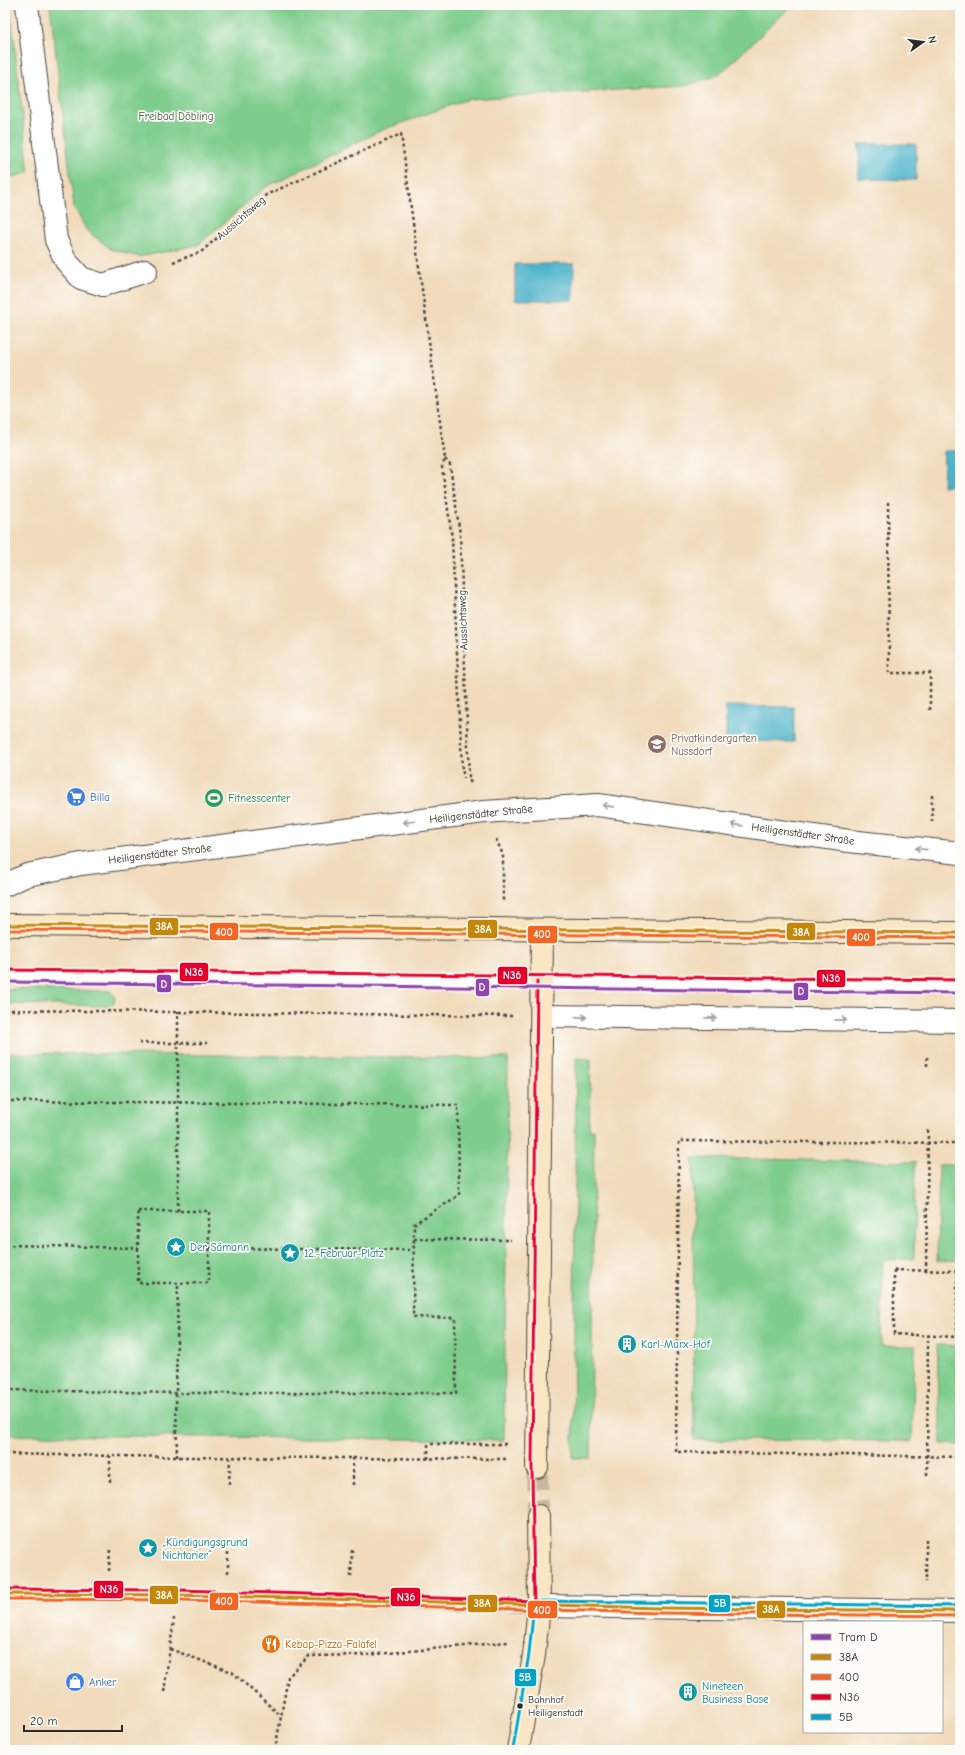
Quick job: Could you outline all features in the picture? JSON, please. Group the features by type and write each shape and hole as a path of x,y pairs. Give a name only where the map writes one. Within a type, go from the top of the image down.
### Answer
{"main road":[{"path":"5,926 960,933"},
{"path":"537,1467 542,931"},
{"path":"518,1750 536,1640 539,1606 538,1516"}],"street":[{"path":"27,5 56,240 66,260 81,278 103,285 146,272"},
{"name":"Heiligenstädter Straße","path":"5,885 27,874 81,864 484,812 598,805 849,841 960,853"},
{"path":"542,1016 960,1021"},
{"path":"539,1606 960,1611"}],"lane":[{"path":"5,975 960,985"},
{"path":"5,1594 178,1595 539,1606"}],"path":[{"name":"Aussichtsweg","path":"146,272 201,252 266,195 401,134 444,459 442,467 452,538 462,768 464,778"},
{"name":"Aussichtsweg","path":"444,459 450,465 460,534 469,778 471,784"},
{"path":"888,502 889,673 930,674 930,712"},
{"path":"932,795 932,810"},
{"path":"493,834 503,854 503,904"},
{"path":"5,1010 542,1016"},
{"path":"178,1011 178,1211"},
{"path":"139,1043 207,1043"},
{"path":"927,1055 927,1066"},
{"path":"5,1101 458,1106 459,1195 414,1224 413,1250 413,1317 455,1318 456,1393 176,1393 5,1390"},
{"path":"926,1271 928,1128"},
{"path":"960,1143 679,1142 676,1452 960,1457"},
{"path":"138,1211 178,1211 209,1211 209,1283 138,1283 138,1211"},
{"path":"414,1239 539,1241"},
{"path":"5,1245 138,1248"},
{"path":"209,1248 413,1250"},
{"path":"894,1270 957,1271 958,1303 957,1337 894,1334 894,1270"},
{"path":"177,1458 176,1393 178,1283"},
{"path":"927,1475 928,1336"},
{"path":"428,1459 428,1444 512,1444"},
{"path":"5,1454 177,1458 504,1459"},
{"path":"110,1456 110,1482"},
{"path":"229,1484 230,1458"},
{"path":"353,1458 353,1485"},
{"path":"926,1539 926,1611"},
{"path":"164,1692 178,1595"},
{"path":"275,1750 288,1678 310,1656 366,1655 536,1640"},
{"path":"170,1649 232,1672 281,1716"}],"green space":[{"path":"5,5 10,5 29,172 5,180"},
{"name":"Freibad Döbling","path":"50,5 788,5 789,8 719,75 684,86 468,99 382,130 264,188 198,245 139,257 111,249 87,231 74,207"},
{"path":"5,989 110,991 116,997 113,1004 106,1006 5,1004"},
{"name":"12.-Februar-Platz","path":"5,1053 508,1058 504,1440 5,1435"},
{"path":"576,1058 591,1059 589,1130 594,1130 591,1458 573,1458"},
{"path":"693,1158 915,1162 914,1259 883,1260 881,1346 915,1346 912,1441 694,1440"},
{"path":"939,1165 960,1165 960,1260 937,1261"},
{"path":"937,1345 960,1346 960,1445 941,1444"}],"water":[{"path":"859,144 916,144 916,180 859,179"},
{"path":"515,264 574,264 573,300 515,300"},
{"path":"944,451 960,451 960,486 943,486"},
{"path":"726,706 794,707 794,742 726,741"}],"tunnel":[{"path":"537,1467 538,1516"}],"tram line":[{"name":"D","path":"5,982 960,993"}],"transit line":[{"name":"38A","path":"5,925 960,933"},
{"name":"400","path":"5,930 960,938"},
{"name":"N36","path":"5,970 960,980"},
{"name":"N36","path":"534,1606 532,1467 537,981"},
{"name":"N36","path":"5,1589 178,1590 539,1601"},
{"name":"38A","path":"5,1594 178,1595 659,1608 960,1611"},
{"name":"400","path":"5,1599 178,1600 659,1613 960,1616"},
{"name":"5B","path":"539,1601 960,1606"},
{"name":"5B","path":"513,1749 529,1654 534,1605"}],"place":[{"name":"Privatkindergarten Nussdorf","path":"657,744"},
{"name":"Billa","path":"76,797"},
{"name":"Fitnesscenter","path":"214,798"},
{"name":"Der Sämann","path":"176,1247"},
{"name":"12.-Februar-Platz","path":"290,1253"},
{"name":"Karl-Marx-Hof","path":"627,1344"},
{"name":"„Kündigungsgrund Nichtarier“","path":"148,1548"},
{"name":"Kebap-Pizza-Falafel","path":"271,1644"},
{"name":"Anker","path":"75,1682"},
{"name":"Nineteen Business Base","path":"688,1692"},
{"name":"Bahnhof Heiligenstadt","path":"520,1706"}]}
